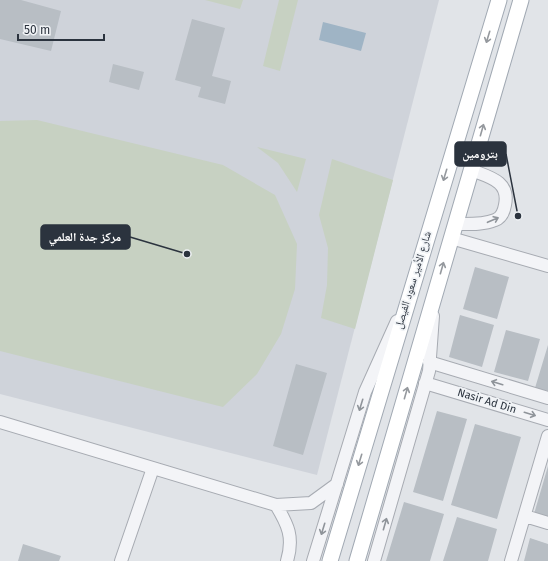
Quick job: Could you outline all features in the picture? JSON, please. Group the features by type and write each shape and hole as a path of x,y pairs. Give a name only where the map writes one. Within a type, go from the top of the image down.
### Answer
{"main road":[{"name":"شارع الأمير سعود الفيصل","path":"330,561 409,292 499,0"},
{"path":"356,561 520,0"}],"street":[{"path":"453,231 496,220 504,212 507,196 503,187 494,180 471,170"},
{"path":"453,231 548,266"},
{"path":"313,561 364,392 409,292"},
{"path":"374,561 425,383 429,362 435,292"},
{"name":"Nasir Ad Din","path":"429,362 548,398"},
{"name":"Nasir Ad Din","path":"425,383 548,420"},
{"path":"0,422 276,505 311,503 337,484"},
{"path":"511,561 548,436"},
{"path":"121,561 153,468"},
{"path":"276,505 288,526 291,548 287,561"},
{"path":"525,516 548,523"}],"shaded area":[{"path":"0,0 439,0 317,475 0,394"}],"green space":[{"path":"205,0 243,0 240,9"},
{"path":"279,0 298,0 280,71 263,66"},
{"path":"37,120 223,165 275,195 297,244 295,289 281,334 257,374 223,407 0,351 0,121"},
{"path":"257,147 306,159 297,192 278,163"},
{"path":"332,159 393,180 355,329 321,318 327,285 328,248 319,215"}],"water":[{"path":"323,22 366,33 361,51 319,40"}],"building":[{"path":"0,0 21,0 61,11 51,51 0,39"},
{"path":"192,19 225,28 212,76 231,81 225,104 198,97 201,87 175,80"},
{"path":"113,64 144,72 139,90 109,82"},
{"path":"475,267 509,277 497,319 463,309"},
{"path":"460,315 494,325 482,367 449,357"},
{"path":"506,330 540,339 528,381 494,372"},
{"path":"548,345 548,391 535,388"},
{"path":"296,364 327,373 303,455 273,446"},
{"path":"437,411 467,419 443,501 413,492"},
{"path":"475,424 521,437 497,519 451,505"},
{"path":"548,466 548,517 534,514"},
{"path":"404,502 444,514 430,561 386,561"},
{"path":"457,517 497,529 488,561 443,561"},
{"path":"530,538 548,544 548,561 524,561"},
{"path":"23,544 61,556 59,561 18,561"}],"place":[{"name":"بترومين","path":"518,216"},
{"name":"مركز جدة العلمي","path":"187,254"}]}
